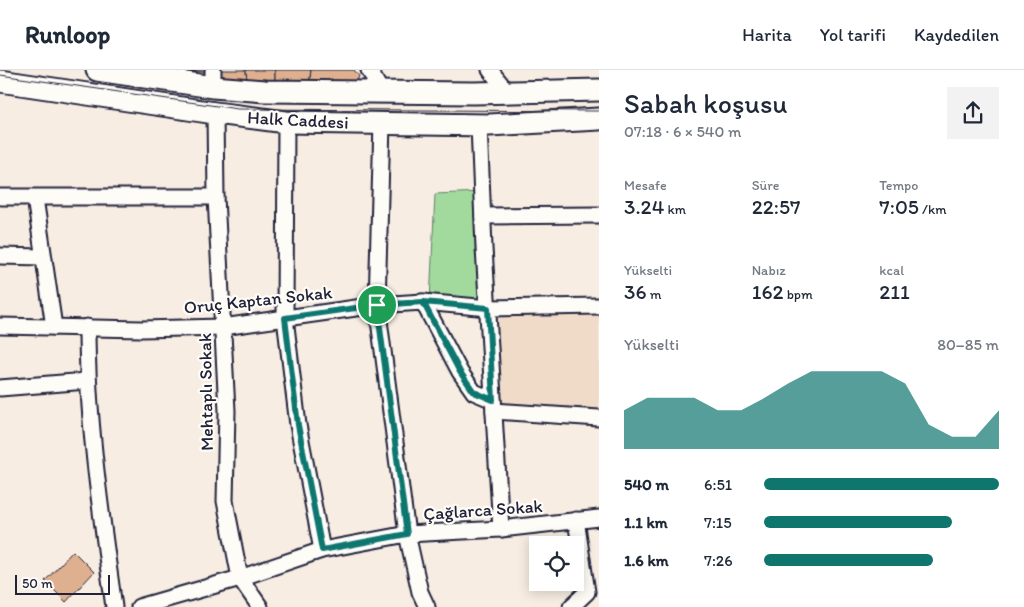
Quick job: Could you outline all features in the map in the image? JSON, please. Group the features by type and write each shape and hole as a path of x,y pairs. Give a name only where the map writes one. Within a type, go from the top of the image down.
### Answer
{"main road":[{"name":"Halk Caddesi","path":"97,70 213,78 265,91 508,93 599,90"},
{"name":"Halk Caddesi","path":"0,81 215,114 286,122 480,125 599,119"}],"street":[{"path":"369,70 381,91"},
{"path":"490,70 508,93"},
{"name":"Mehtaplı Sokak","path":"215,114 216,198 227,411 225,501 240,578"},
{"path":"286,122 285,318 298,425 322,550"},
{"path":"382,123 377,305 407,534 420,592 427,607"},
{"path":"480,125 483,216 501,528"},
{"path":"0,197 216,198"},
{"path":"35,198 54,327"},
{"path":"483,216 599,214"},
{"path":"0,256 43,257"},
{"path":"423,302 469,385 474,392 493,405 599,418"},
{"name":"Oruç Kaptan Sokak","path":"0,326 142,329 223,327 377,305 423,302 488,308 599,306"},
{"path":"86,327 87,380 99,500 114,607"},
{"path":"0,388 87,380"},
{"name":"Çağlarca Sokak","path":"139,607 240,578 322,550 407,534 501,528 599,518"},
{"path":"571,607 588,592 576,520"},
{"path":"240,578 260,607"}],"shaded area":[{"path":"599,306 599,418 494,411 489,308"}],"green space":[{"path":"482,192 489,308 430,302 435,194"}],"building":[{"path":"207,70 208,72 173,71"},
{"path":"218,70 246,70 247,81 218,82"},
{"path":"246,70 275,70 275,85 247,81"},
{"path":"275,70 311,70 309,86 275,85"},
{"path":"311,70 354,70 359,76 355,87 309,86"},
{"path":"73,551 94,572 66,602 45,581"}],"tram line":[{"path":"0,75 238,109 599,111"}],"route":[{"path":"377,305 285,318 298,425 322,550 407,534 377,305 423,302 460,372 474,392 493,400 488,308 423,302 377,305"}]}
